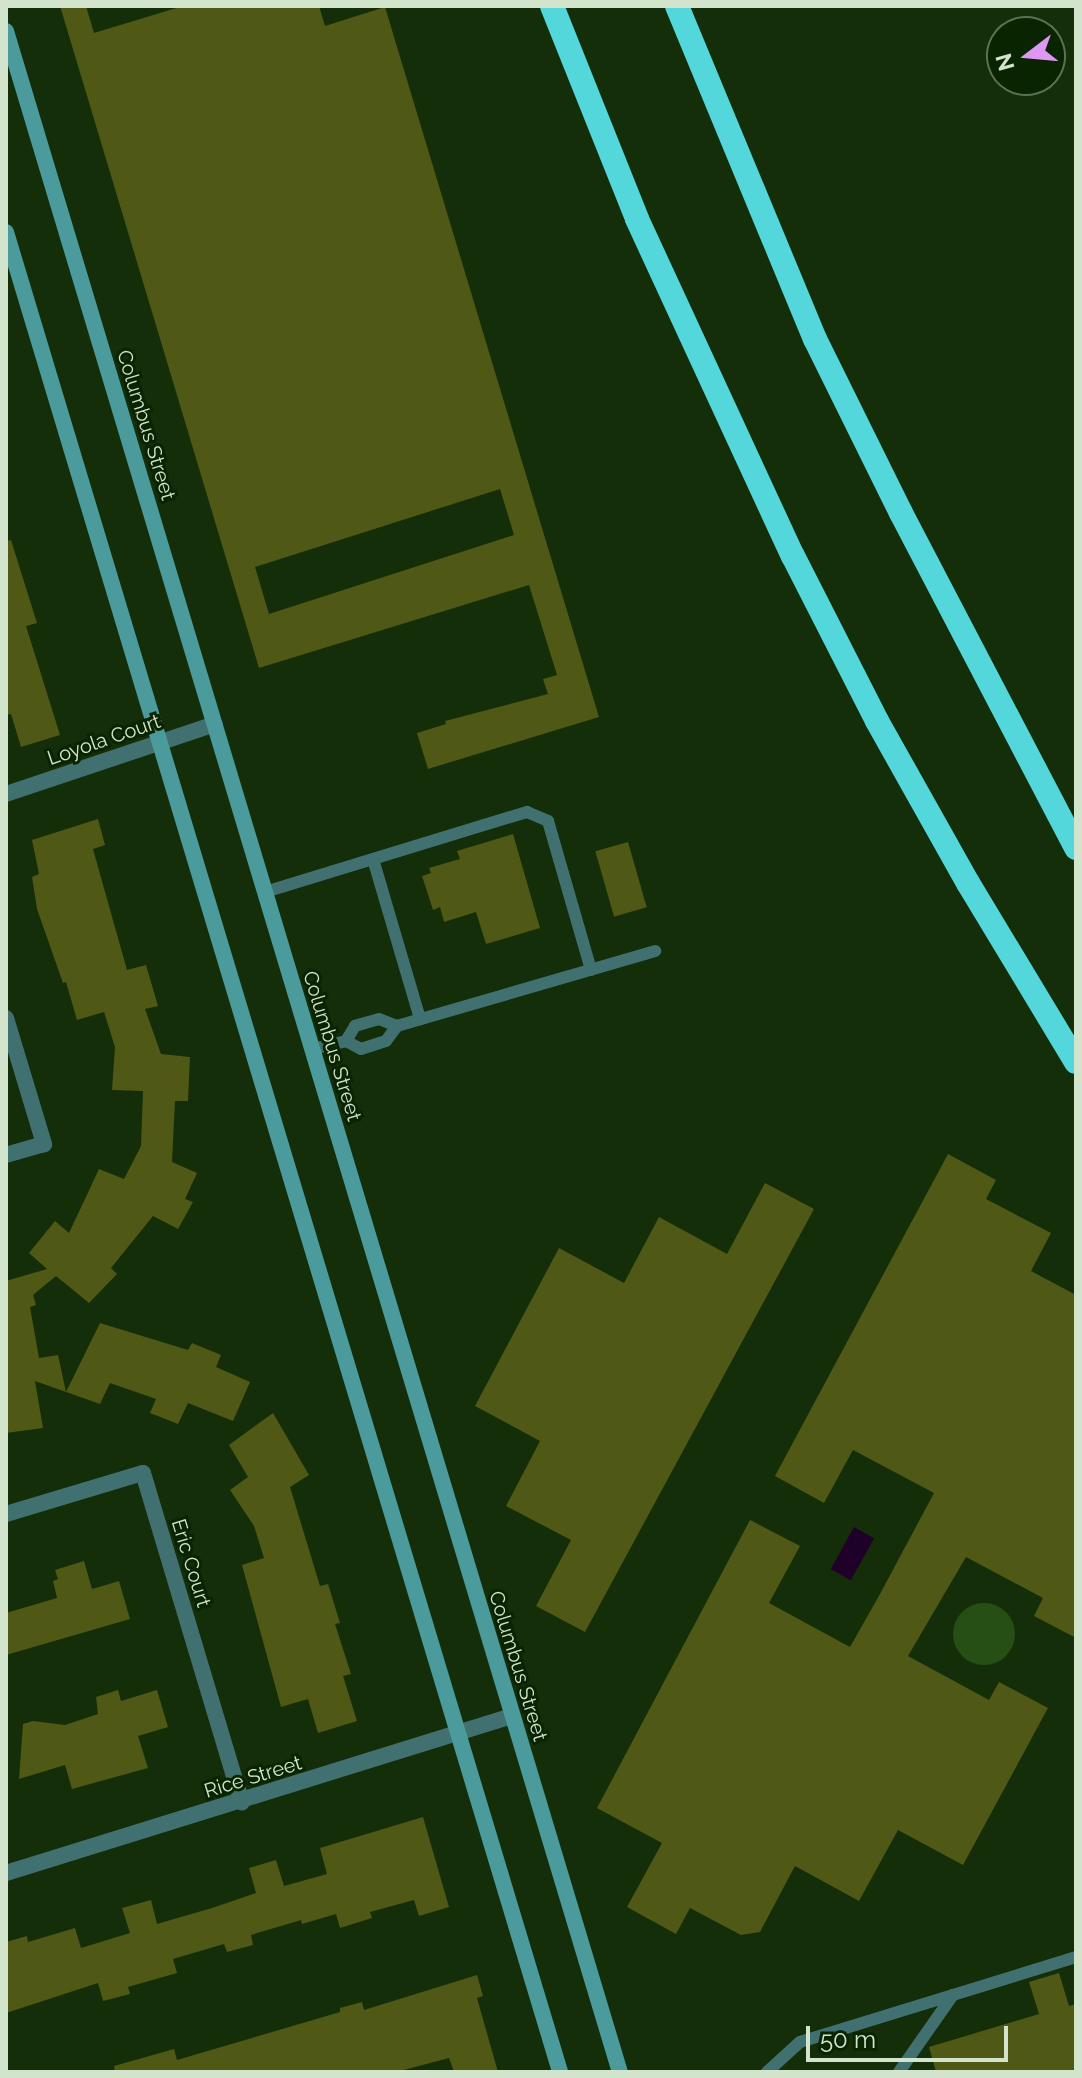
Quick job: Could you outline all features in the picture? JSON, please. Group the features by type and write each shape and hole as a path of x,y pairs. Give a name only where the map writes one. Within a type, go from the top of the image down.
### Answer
{"highway":[{"path":"552,6 637,219 793,556 877,721 968,883 1076,1062"},
{"path":"677,6 815,339 901,513 1076,848"}],"main road":[{"name":"Columbus Street","path":"6,31 620,2072"},
{"path":"6,232 560,2072"}],"street":[{"name":"Loyola Court","path":"6,794 215,724"},
{"path":"6,1018 44,1144 6,1155"},
{"name":"Eric Court","path":"6,1514 143,1473 242,1802"},
{"name":"Rice Street","path":"6,1873 512,1716"}],"lane":[{"path":"265,892 527,812 548,821 591,970"},
{"path":"373,859 420,1019"},
{"path":"312,1049 346,1041 361,1049 386,1041 397,1026 655,951"},
{"path":"346,1041 355,1026 379,1019 397,1026"},
{"path":"767,2072 800,2042 1076,1957"},
{"path":"899,2072 953,1995"}],"green space":[{"path":"984,1603 996,1605 1006,1612 1013,1622 1013,1646 1006,1656 996,1663 984,1665 972,1663 962,1656 955,1646 953,1634 955,1622 962,1612 972,1605"}],"shaded area":[{"path":"854,1527 874,1538 851,1580 831,1569"}],"building":[{"path":"60,6 86,6 94,33 183,6 319,6 325,26 385,7 599,717 428,769 417,733 446,724 445,721 548,694 543,679 557,675 529,585 259,668","holes":["500,489 514,535 269,614 255,567"]},
{"path":"11,540 37,623 26,626 60,735 21,747 11,714 6,715 6,541"},
{"path":"98,819 105,845 93,849 127,970 146,965 158,1006 145,1009 161,1054 190,1057 188,1101 175,1101 172,1162 197,1173 185,1199 193,1202 178,1229 153,1216 111,1268 117,1274 89,1303 56,1276 33,1295 36,1305 30,1307 39,1358 58,1355 66,1392 35,1381 43,1428 6,1433 6,1281 47,1269 29,1253 55,1221 69,1233 99,1169 124,1179 141,1146 143,1091 112,1090 115,1047 104,1012 77,1020 66,982 63,983 37,909 32,877 39,874 32,840"},
{"path":"513,834 540,928 486,944 476,912 444,922 440,907 433,910 422,876 431,873 429,868 460,859 457,851"},
{"path":"628,842 647,907 614,917 595,851"},
{"path":"948,1154 996,1180 986,1199 1051,1233 1031,1271 1076,1295 1076,1638 1034,1616 1043,1598 966,1557 908,1656 989,1700 999,1682 1048,1708 963,1865 898,1830 859,1901 795,1866 760,1932 741,1935 690,1908 676,1934 627,1907 662,1843 597,1808 750,1520 800,1546 769,1603 850,1647 880,1594 934,1493 853,1450 824,1503 775,1476"},
{"path":"765,1183 814,1209 585,1632 536,1606 571,1540 506,1506 540,1441 475,1406 559,1248 624,1283 659,1217 727,1254"},
{"path":"100,1323 188,1350 192,1343 221,1355 216,1367 250,1382 233,1421 188,1403 178,1424 150,1413 156,1399 110,1383 100,1404 66,1392"},
{"path":"273,1413 309,1475 290,1487 320,1586 328,1584 340,1623 335,1624 351,1674 343,1676 357,1721 318,1733 308,1699 281,1707 242,1565 264,1558 254,1526 230,1490 248,1477 229,1445"},
{"path":"84,1561 92,1589 119,1581 130,1619 6,1655 6,1613 57,1598 53,1581 58,1579 55,1570"},
{"path":"118,1690 121,1701 157,1690 168,1727 138,1736 148,1768 72,1789 65,1765 19,1779 23,1724 33,1721 65,1725 98,1714 96,1697"},
{"path":"423,1817 449,1907 419,1916 414,1900 370,1912 372,1918 340,1928 336,1914 302,1924 301,1920 251,1935 253,1945 227,1952 224,1944 173,1959 177,1973 128,1987 130,1994 103,2001 98,1983 6,2013 6,1942 27,1936 28,1942 75,1928 81,1948 130,1933 122,1908 151,1900 157,1924 212,1908 256,1893 249,1868 276,1860 284,1886 327,1874 320,1848"},
{"path":"1059,1973 1069,2006 1076,2004 1076,2072 936,2072 929,2047 1039,2014 1029,1982"},
{"path":"477,1975 483,1996 477,1998 498,2072 454,2072 449,2058 396,2072 115,2072 114,2066 174,2049 177,2060 340,2012 340,2008 362,2002 364,2010"}]}
